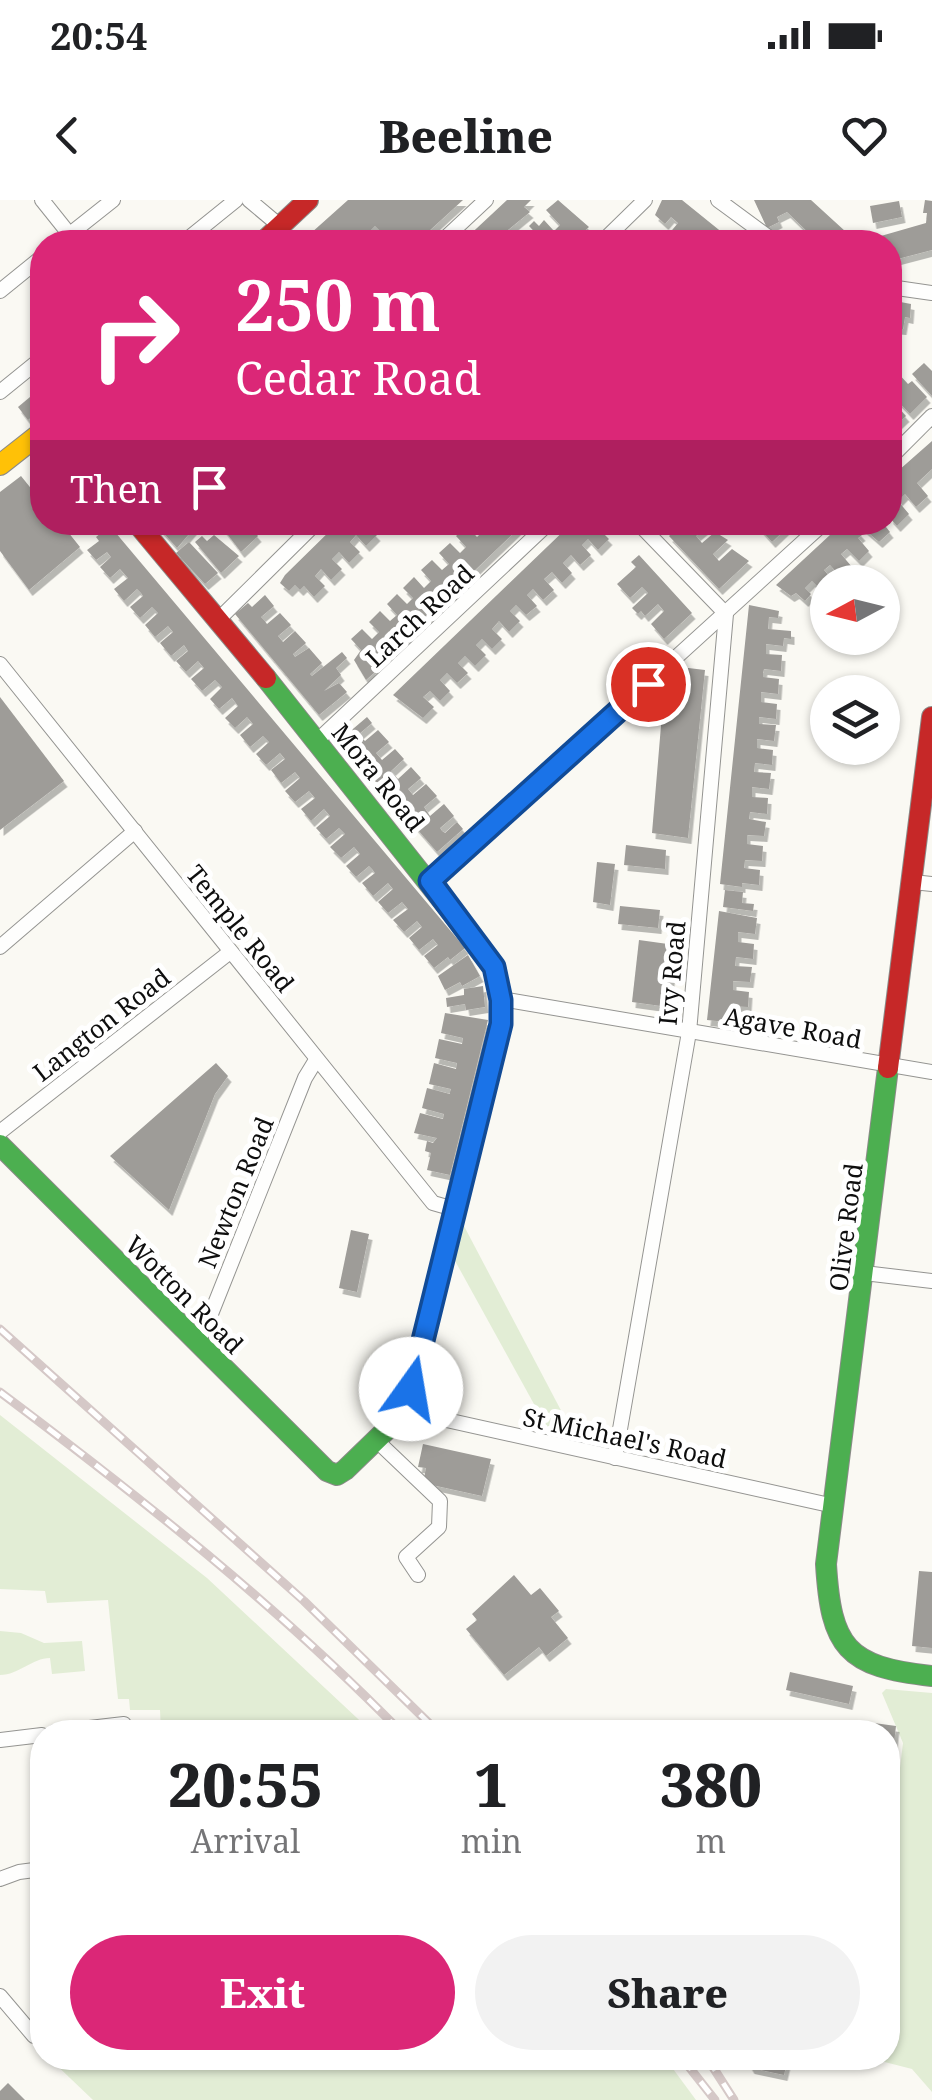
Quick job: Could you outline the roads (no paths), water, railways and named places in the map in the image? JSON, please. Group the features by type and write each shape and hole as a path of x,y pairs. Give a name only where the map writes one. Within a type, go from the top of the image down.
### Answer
{"street":[{"path":"42,200 61,230"},
{"path":"76,230 113,200"},
{"path":"199,230 236,200"},
{"path":"249,200 280,226"},
{"path":"276,230 308,200"},
{"path":"454,230 486,200"},
{"path":"614,230 645,200"},
{"path":"718,200 759,230"},
{"path":"0,291 30,267"},
{"path":"902,289 932,293"},
{"path":"0,392 30,368"},
{"path":"902,446 932,416"},
{"path":"0,465 30,441"},
{"name":"Mora Road","path":"148,535 318,740 494,967 501,1024 406,1411"},
{"path":"217,621 304,535"},
{"name":"Larch Road","path":"318,740 536,535"},
{"path":"650,535 726,614"},
{"path":"430,881 810,535"},
{"name":"Ivy Road","path":"615,1458 688,1032 726,614"},
{"name":"Temple Road","path":"0,664 433,1203 454,1209"},
{"name":"Olive Road","path":"932,717 922,883 890,1067 826,1564 829,1614 852,1655 881,1667 932,1676"},
{"path":"0,947 135,832"},
{"name":"Langton Road","path":"0,1132 230,952"},
{"name":"Agave Road","path":"501,1000 932,1072"},
{"name":"Newton Road","path":"196,1341 205,1329 305,1078 316,1060"},
{"name":"Wotton Road","path":"0,1146 327,1471 337,1475 376,1440"},
{"path":"864,1273 932,1281"},
{"path":"406,1411 376,1440 440,1501 439,1528 406,1558 418,1575"},
{"name":"St Michael's Road","path":"406,1411 834,1506"},
{"path":"0,1740 30,1736"},
{"path":"0,1879 30,1871"},
{"path":"0,1996 30,2031"}],"railway":[{"path":"0,1329 304,1601 426,1720"},
{"path":"0,1392 207,1554 307,1641 389,1720"},
{"path":"691,2070 715,2100"},
{"path":"715,2070 734,2100"}]}
